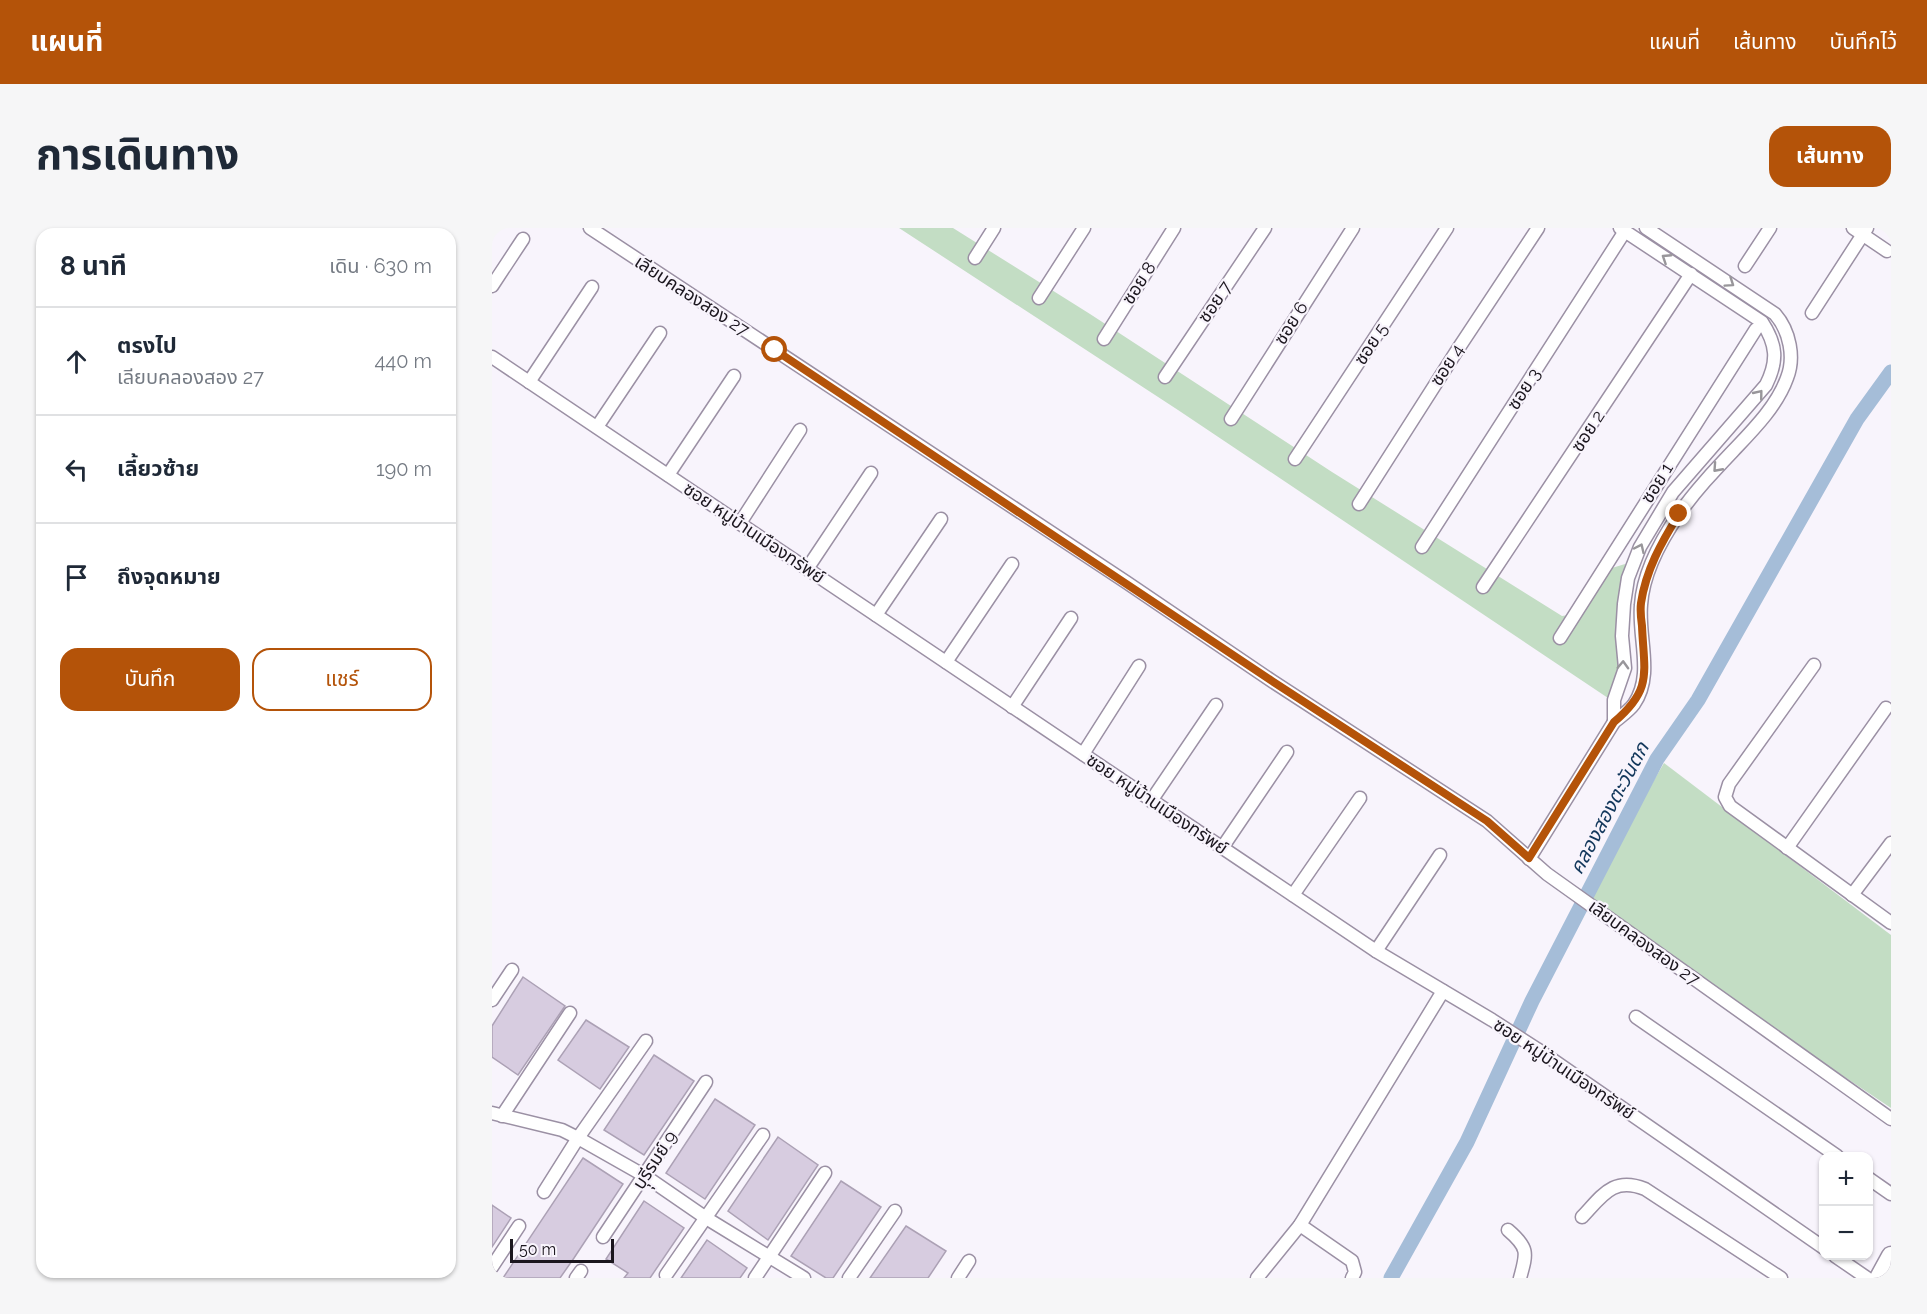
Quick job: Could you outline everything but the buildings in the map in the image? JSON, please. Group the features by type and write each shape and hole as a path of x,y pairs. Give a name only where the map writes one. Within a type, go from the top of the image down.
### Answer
{"main road":[{"path":"1878,1278 1891,1256"}],"street":[{"name":"เลียบคลองสอง 27","path":"590,228 1487,821 1565,887 1891,1119"},
{"path":"975,258 994,228"},
{"path":"1039,298 1084,228"},
{"name":"ซอย 8","path":"1104,339 1174,228"},
{"name":"ซอย 7","path":"1165,377 1265,228"},
{"name":"ซอย 6","path":"1231,419 1353,228"},
{"name":"ซอย 5","path":"1295,459 1447,228"},
{"name":"ซอย 4","path":"1359,504 1538,228"},
{"path":"1529,858 1614,722 1632,706 1640,693 1644,680 1641,606 1648,572 1660,544 1679,514 1757,425 1779,395 1791,363 1786,333 1775,314 1646,228"},
{"path":"1745,266 1770,228"},
{"path":"1614,722 1614,700 1625,668 1622,636 1624,604 1628,578 1640,547 1673,492 1766,385 1775,363 1773,342 1762,322 1623,230"},
{"name":"ซอย 3","path":"1422,547 1623,230"},
{"path":"1812,313 1861,230 1887,250"},
{"path":"492,285 523,239"},
{"name":"ซอย 2","path":"1483,587 1691,274"},
{"path":"529,382 592,286"},
{"name":"ซอย 1","path":"1560,638 1756,329"},
{"path":"597,427 660,333"},
{"name":"ซอย หมู่บ้านเมืองทรัพย์","path":"492,357 1376,951 1537,1049 1819,1245"},
{"path":"668,475 734,376"},
{"path":"740,523 800,430"},
{"path":"807,569 871,473"},
{"path":"1684,481 1695,494"},
{"path":"1658,482 1673,492"},
{"path":"876,615 941,519"},
{"path":"946,662 1012,564"},
{"path":"1624,604 1641,606"},
{"path":"1012,707 1071,618"},
{"path":"1815,665 1729,784 1725,796 1730,806 1891,923"},
{"path":"1083,754 1139,666"},
{"path":"1151,801 1216,705"},
{"path":"1787,848 1886,708"},
{"path":"1222,848 1287,752"},
{"path":"1293,896 1360,798"},
{"path":"1852,895 1891,843"},
{"path":"1376,951 1440,855"},
{"path":"492,1000 512,970"},
{"path":"1257,1278 1300,1225 1443,992"},
{"path":"570,1013 497,1114 561,1130 578,1138 645,1176 706,1218 804,1278"},
{"path":"1636,1017 1831,1152"},
{"path":"544,1192 578,1138 646,1041"},
{"name":"บุุรีรมย์ 9","path":"603,1237 706,1082"},
{"path":"666,1275 762,1135"},
{"path":"755,1278 825,1173"},
{"path":"1873,1181 1891,1194"},
{"path":"1582,1217 1608,1191 1618,1186 1632,1184 1645,1189 1773,1276"},
{"path":"849,1278 895,1211"},
{"path":"1300,1225 1352,1261 1355,1272 1352,1278"},
{"path":"492,1267 519,1226"},
{"path":"1509,1230 1525,1247 1526,1256 1520,1278"},
{"path":"1841,1260 1867,1278"},
{"path":"958,1278 969,1261"}],"green space":[{"path":"899,228 953,228 1090,314 1332,472 1562,616 1575,614 1612,568 1625,564 1620,668 1608,698 1178,410"},
{"path":"1664,763 1891,935 1891,1108 1583,902"}],"waterway":[{"name":"คลองสองตะวันตก","path":"1391,1278 1467,1142 1532,1001 1657,759 1698,700 1857,419 1891,372"}],"route":[{"path":"775,350 1272,681 1487,821 1529,858 1614,722 1632,706 1640,693 1644,680 1641,606 1648,572 1660,544 1679,514"}]}
